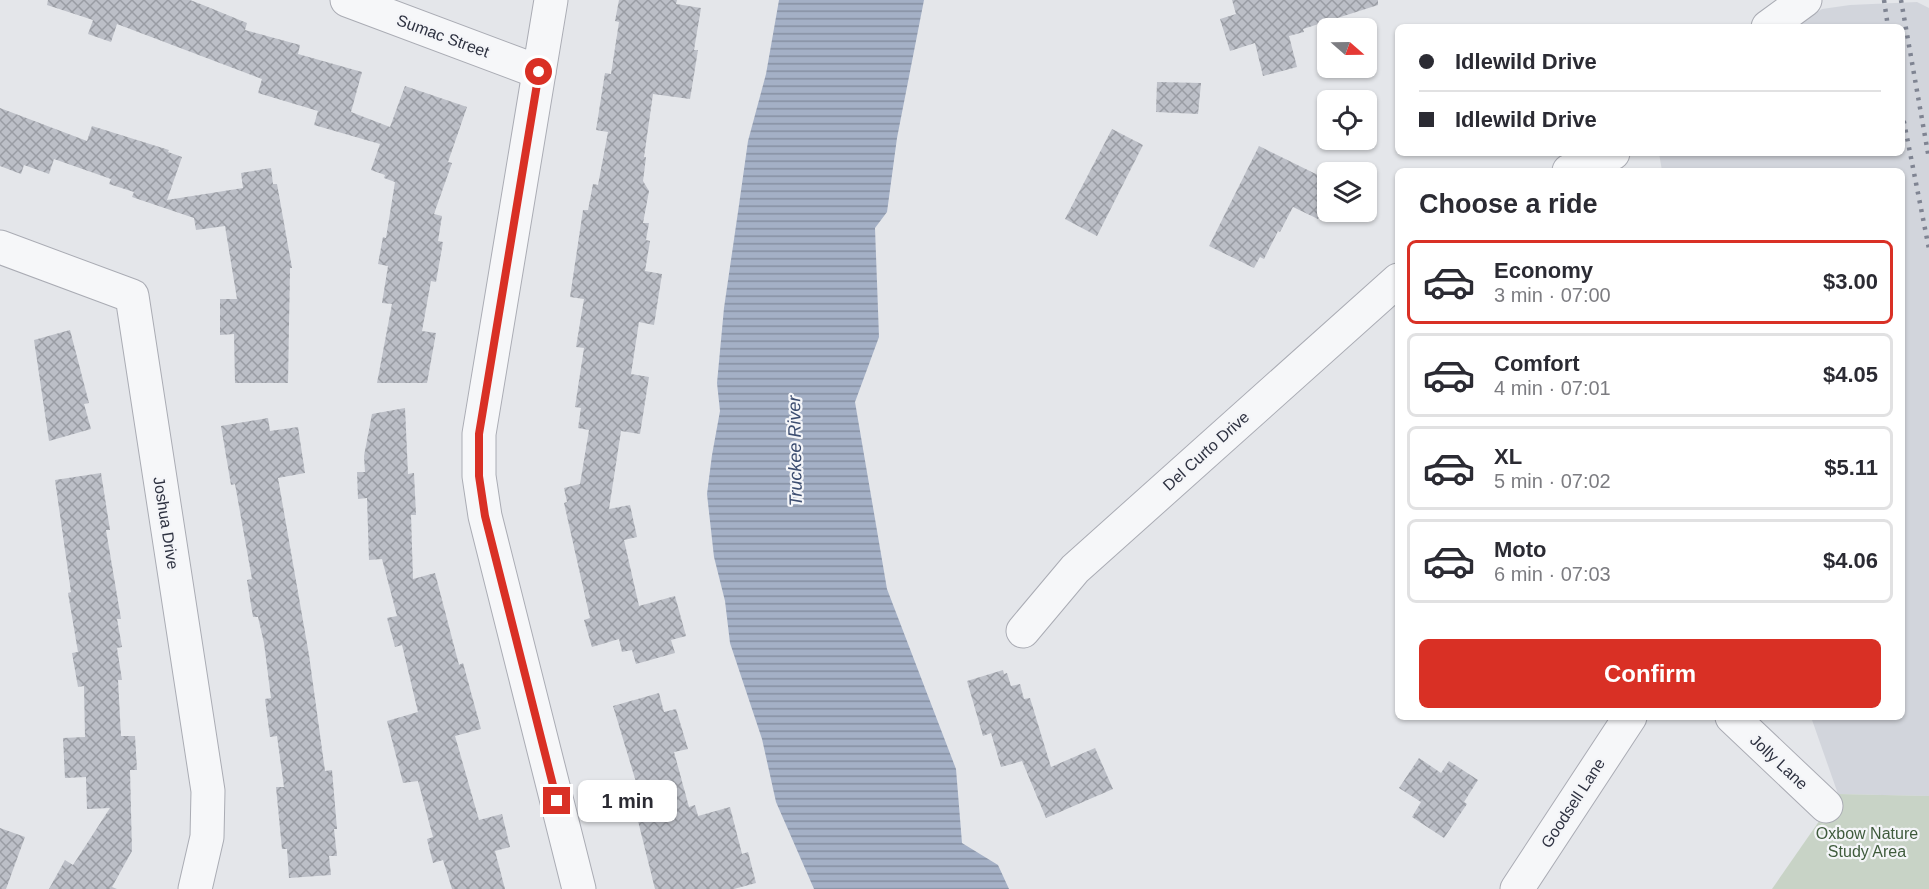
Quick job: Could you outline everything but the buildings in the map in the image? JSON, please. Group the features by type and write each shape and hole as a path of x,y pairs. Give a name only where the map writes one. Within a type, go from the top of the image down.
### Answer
{"street":[{"name":"Sumac Street","path":"347,0 539,72"},
{"path":"551,0 479,434 479,476 485,516 579,889"},
{"path":"1772,24 1806,0"},
{"path":"1576,168 1606,156"},
{"name":"Joshua Drive","path":"0,247 132,297 208,791 207,837 195,889"},
{"name":"Del Curto Drive","path":"1023,631 1075,569 1395,283"},
{"name":"Goodsell Lane","path":"1516,889 1628,720"},
{"name":"Jolly Lane","path":"1735,720 1826,806"}],"shaded area":[{"path":"1917,2 1929,8 1929,796 1838,794 1812,720 1905,720 1905,168 1662,168 1660,156 1905,156 1905,24 1797,24 1822,9 1850,5"}],"green space":[{"name":"Oxbow Nature Study Area","path":"1838,794 1929,796 1929,889 1772,889"}],"water":[{"name":"Truckee River","path":"779,0 924,0 897,138 887,212 875,228 879,337 855,402 887,589 956,769 962,843 998,865 1009,889 814,889 776,802 762,739 730,643 725,601 714,557 707,494 720,411 717,383 724,308 748,141 766,74"}],"railway":[{"path":"1884,0 1888,24"},
{"path":"1901,0 1929,159"},
{"path":"1905,127 1929,249"}],"route":[{"path":"539,72 479,434 479,476 485,516 557,801"}]}
